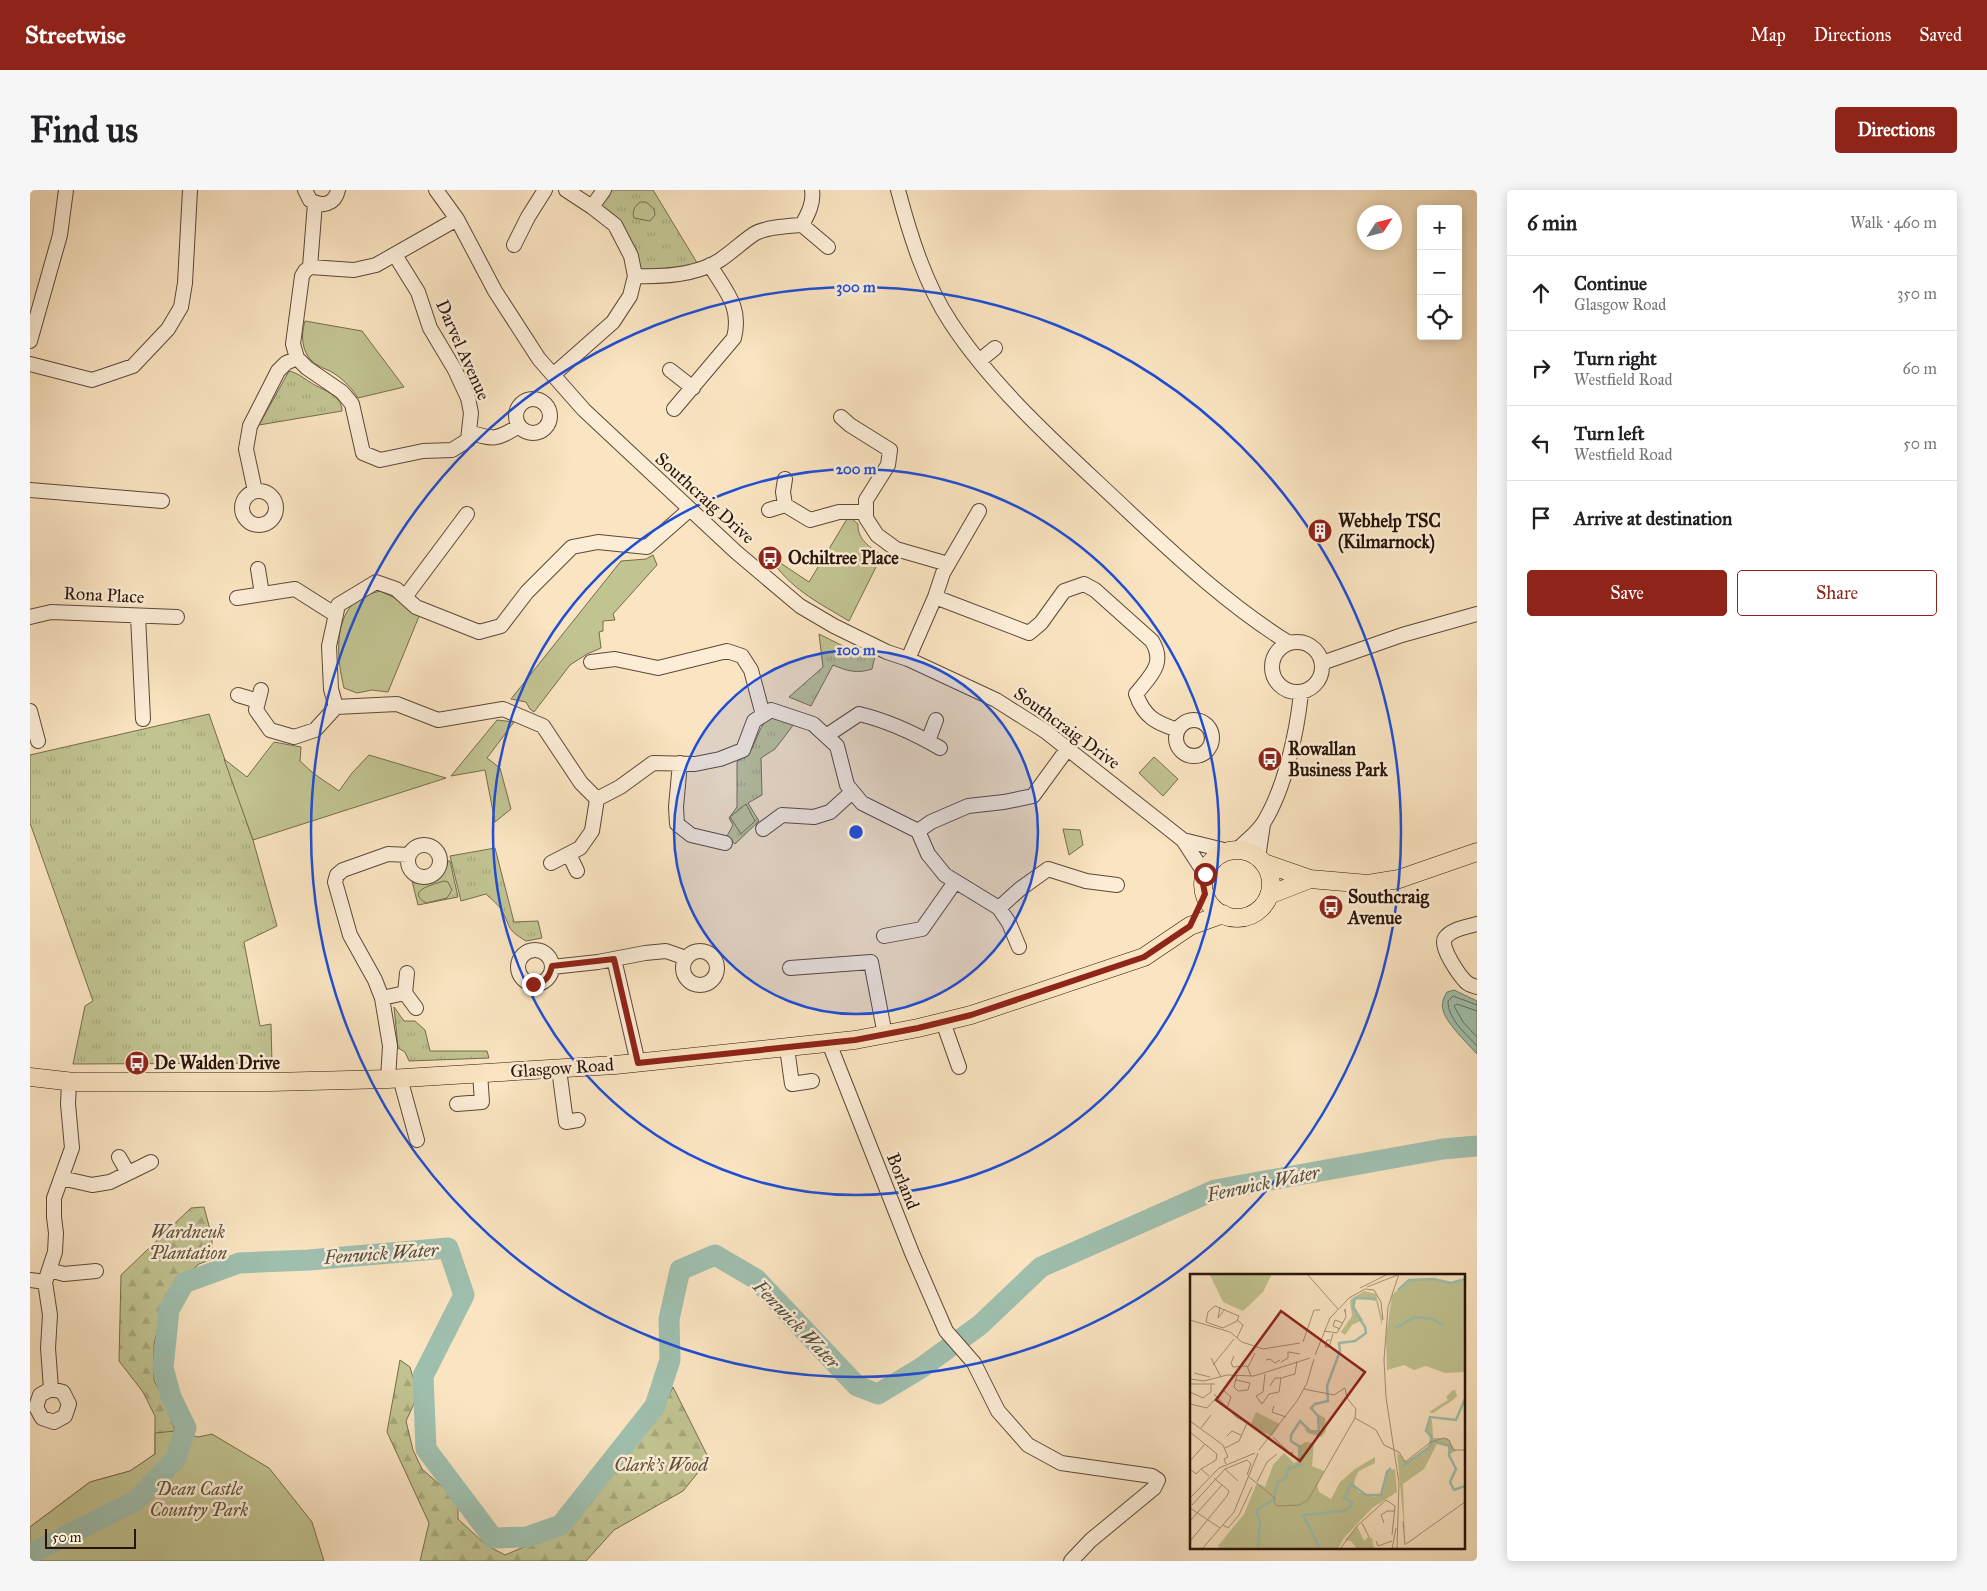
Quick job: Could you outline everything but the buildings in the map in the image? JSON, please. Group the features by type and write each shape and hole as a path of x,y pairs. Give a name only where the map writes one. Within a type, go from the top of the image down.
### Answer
{"main road":[{"path":"1261,860 1269,872 1272,884 1270,895 1261,908 1250,915 1236,918 1223,914 1212,907 1205,894 1203,884 1205,874 1208,866 1216,857 1232,850 1252,853 1261,860 1310,879 1368,884 1399,879 1477,852"},
{"path":"1270,895 1310,879"},
{"path":"1190,926 1205,894"},
{"name":"Glasgow Road","path":"30,1077 69,1082 271,1082 394,1079 638,1063 829,1043 885,1034 971,1015 1144,957 1190,926 1223,914"}],"street":[{"path":"30,341 36,297 60,235 66,190"},
{"path":"30,364 92,380 133,366 168,329 181,307 184,291 190,190"},
{"path":"306,190 308,197 315,203 322,205 335,199 338,190"},
{"name":"Southcraig Drive","path":"436,190 457,219 495,291 526,341 553,375 584,410 736,552 800,606 842,630 996,700 1045,731 1183,840 1205,874"},
{"path":"514,245 528,217 545,190"},
{"path":"553,375 613,322 630,296 634,276 631,256 615,225 566,190"},
{"path":"592,207 604,190"},
{"path":"802,226 809,213 813,198 812,190"},
{"path":"898,190 916,250 933,291 950,322 979,361 1038,425 1190,569 1266,629 1289,643"},
{"path":"310,268 315,203"},
{"path":"457,219 376,265 354,270 310,268 305,271 302,276 292,344 297,358 307,368 342,392 352,404 363,453 380,460 423,451 452,450 468,440 469,432 489,438 501,437 519,426"},
{"path":"634,276 680,273 710,265 720,260 756,233 784,226 802,226 828,247"},
{"name":"Darvel Avenue","path":"394,255 418,292 430,328 455,370 468,398 471,413 469,432"},
{"path":"674,409 734,338 737,324 736,310 710,265"},
{"path":"979,361 995,348"},
{"path":"255,491 246,450 250,426 278,371 297,358"},
{"path":"670,370 692,388"},
{"path":"841,417 850,425 890,450 888,465 866,500 866,518 878,535 896,549 948,564"},
{"path":"785,479 783,492 785,505"},
{"path":"30,490 162,501"},
{"path":"769,510 785,505 810,520 840,512 866,512"},
{"path":"336,707 331,689 329,646 338,605 376,582 396,589 416,607 479,632 500,626 527,592 572,547 598,542 647,547 689,510"},
{"path":"908,659 935,597 943,573 979,511"},
{"path":"405,597 467,514"},
{"path":"258,569 262,594"},
{"path":"935,597 1029,633 1041,623 1064,591 1084,584 1095,590 1152,641 1158,651 1156,667 1136,694 1140,708 1158,723 1178,730"},
{"path":"237,598 295,589 336,616"},
{"name":"Rona Place","path":"30,617 52,612 178,617"},
{"path":"1322,663 1402,635 1477,614"},
{"path":"138,616 143,719"},
{"path":"1298,642 1314,648 1322,663 1322,672 1319,680 1314,686 1301,693 1292,692 1281,687 1272,671 1273,659 1277,652 1289,643 1298,642"},
{"path":"591,662 615,659 658,668 727,651 742,656 751,670 763,716"},
{"path":"1232,850 1263,824 1277,799 1298,722 1301,693"},
{"path":"238,695 260,696 256,710 270,730 294,737 315,730 336,707 397,704 438,720 502,709 543,726 581,783 597,799"},
{"path":"597,799 620,788 653,763 695,764 720,759 743,750 754,720 772,710 813,724 836,746 847,785 862,803 918,831 928,854 945,874 999,908 1009,923 1019,947"},
{"path":"30,711 38,741"},
{"path":"826,736 844,722 859,714 883,719 934,745 936,720"},
{"path":"918,831 931,822 968,806 1004,802 1033,796 1068,748"},
{"path":"680,763 676,807 677,824 691,835 725,843"},
{"path":"763,829 782,815 814,817 830,812 852,792"},
{"path":"551,863 580,848 592,831 597,799"},
{"path":"1261,860 1263,824"},
{"name":"Southcraig Drive","path":"1183,840 1232,850"},
{"path":"408,855 388,854 343,870 337,875 335,882 350,934 375,980 382,998 394,1079 417,1140"},
{"path":"569,854 577,871"},
{"path":"999,908 1020,888 1048,869 1086,881 1117,885"},
{"path":"884,936 922,929 955,882"},
{"path":"1477,924 1454,932 1445,938 1444,942 1447,955 1466,982 1477,987"},
{"path":"552,966 666,951 686,958"},
{"path":"614,959 638,1063"},
{"path":"790,968 872,962 885,1034"},
{"path":"407,973 405,993 416,1008"},
{"path":"382,998 405,993"},
{"path":"943,1022 959,1067"},
{"name":"Borland","path":"829,1043 912,1253 946,1331 974,1363 998,1411 1028,1445 1061,1462 1152,1476 1158,1480 1154,1488 1091,1540 1071,1561"},
{"path":"787,1048 792,1084 812,1081"},
{"path":"559,1069 566,1122 578,1120"},
{"path":"457,1104 482,1102 480,1074"},
{"path":"51,1389 48,1348 50,1316 47,1276 55,1252 54,1198 72,1148 68,1104 69,1082"},
{"path":"120,1157 128,1173"},
{"path":"61,1178 92,1185 110,1182 151,1162"},
{"path":"30,1280 47,1276 96,1271"}],"green space":[{"path":"606,190 653,190 699,266 636,274 633,254 594,207"},
{"path":"640,202 646,202 654,209 655,215 650,221 634,218 634,209"},
{"path":"305,321 362,331 404,387 358,398 342,379 309,358 303,340"},
{"path":"289,371 298,374 335,396 339,400 342,411 259,425"},
{"path":"847,519 852,519 858,524 862,539 882,555 849,621 799,590 774,564 776,560 809,582"},
{"path":"653,555 657,565 613,614 615,620 603,621 603,631 599,632 601,648 570,665 534,712 526,702 511,699 621,561 646,559"},
{"path":"380,591 420,614 388,692 372,690 357,693 344,688 339,652 341,627 345,615 352,605 363,596"},
{"path":"819,634 843,646 875,656 872,669 867,671 852,671 833,665 811,706 789,697 823,667"},
{"path":"209,714 253,840 277,926 244,942 260,1026 271,1024 272,1063 73,1064 85,1006 93,1001 30,823 30,755"},
{"path":"777,717 794,724 775,749 761,758 762,795 748,803 759,821 735,844 727,836 733,825 729,818 737,807 737,762 750,751 766,721"},
{"path":"497,720 514,722 487,758 500,768 511,809 495,822 485,770 451,776"},
{"path":"274,742 301,747 300,761 313,773 339,791 352,773 369,755 446,778 253,840 224,759 247,777"},
{"path":"1154,757 1178,779 1163,796 1139,773"},
{"path":"746,804 755,821 741,834 730,817"},
{"path":"1063,829 1080,830 1083,845 1069,855"},
{"path":"495,848 514,922 538,921 542,938 526,941 515,934 501,909 486,894 461,901 450,856"},
{"path":"448,861 450,861 458,897 418,905 412,881 431,883 436,881 443,874"},
{"path":"444,881 448,882 452,890 447,898 426,903 420,898 418,894 424,888"},
{"path":"394,1007 404,1021 415,1021 425,1030 430,1051 487,1051 489,1058 409,1061 405,1052 398,1048"},
{"name":"Wardneuk Plantation","path":"204,1207 212,1237 212,1259 199,1264 166,1294 154,1344 154,1380 167,1405 175,1431 167,1453 30,1527 90,1482 130,1471 155,1454 155,1416 143,1392 119,1361 121,1275 191,1208"},
{"name":"Clark's Wood","path":"400,1360 410,1367 418,1395 406,1421 413,1450 422,1469 458,1501 458,1519 486,1545 505,1555 557,1533 590,1505 621,1459 657,1419 673,1387 709,1459 683,1491 614,1530 586,1561 420,1561 429,1523 387,1432"},
{"name":"Dean Castle Country Park","path":"175,1431 198,1437 212,1434 269,1468 312,1522 324,1561 30,1561 30,1527 90,1482 130,1471 155,1454 155,1433"}],"water":[{"path":"1454,990 1477,1001 1477,1054 1453,1027 1443,1010 1444,998 1447,992"}],"waterway":[{"name":"Fenwick Water","path":"30,1554 135,1501 175,1460 186,1428 171,1397 163,1368 169,1310 184,1283 239,1263 309,1260 448,1248 464,1295 423,1376 426,1449 493,1538 527,1537 561,1525 655,1406 670,1360 669,1319 680,1270 715,1255 756,1279 857,1386 878,1394 921,1368 980,1325 1041,1267 1215,1190 1443,1149 1477,1146"}],"place":[{"name":"Webhelp TSC (Kilmarnock)","path":"1320,531"},
{"name":"Ochiltree Place","path":"770,558"},
{"name":"Rowallan Business Park","path":"1270,759"},
{"name":"Southcraig Avenue","path":"1331,907"},
{"name":"De Walden Drive","path":"137,1063"}],"route":[{"path":"533,984 540,984 545,981 549,977 552,966 614,959 638,1063 855,1040 918,1028 971,1015 1144,957 1190,926 1205,894 1203,884 1205,874"}]}
